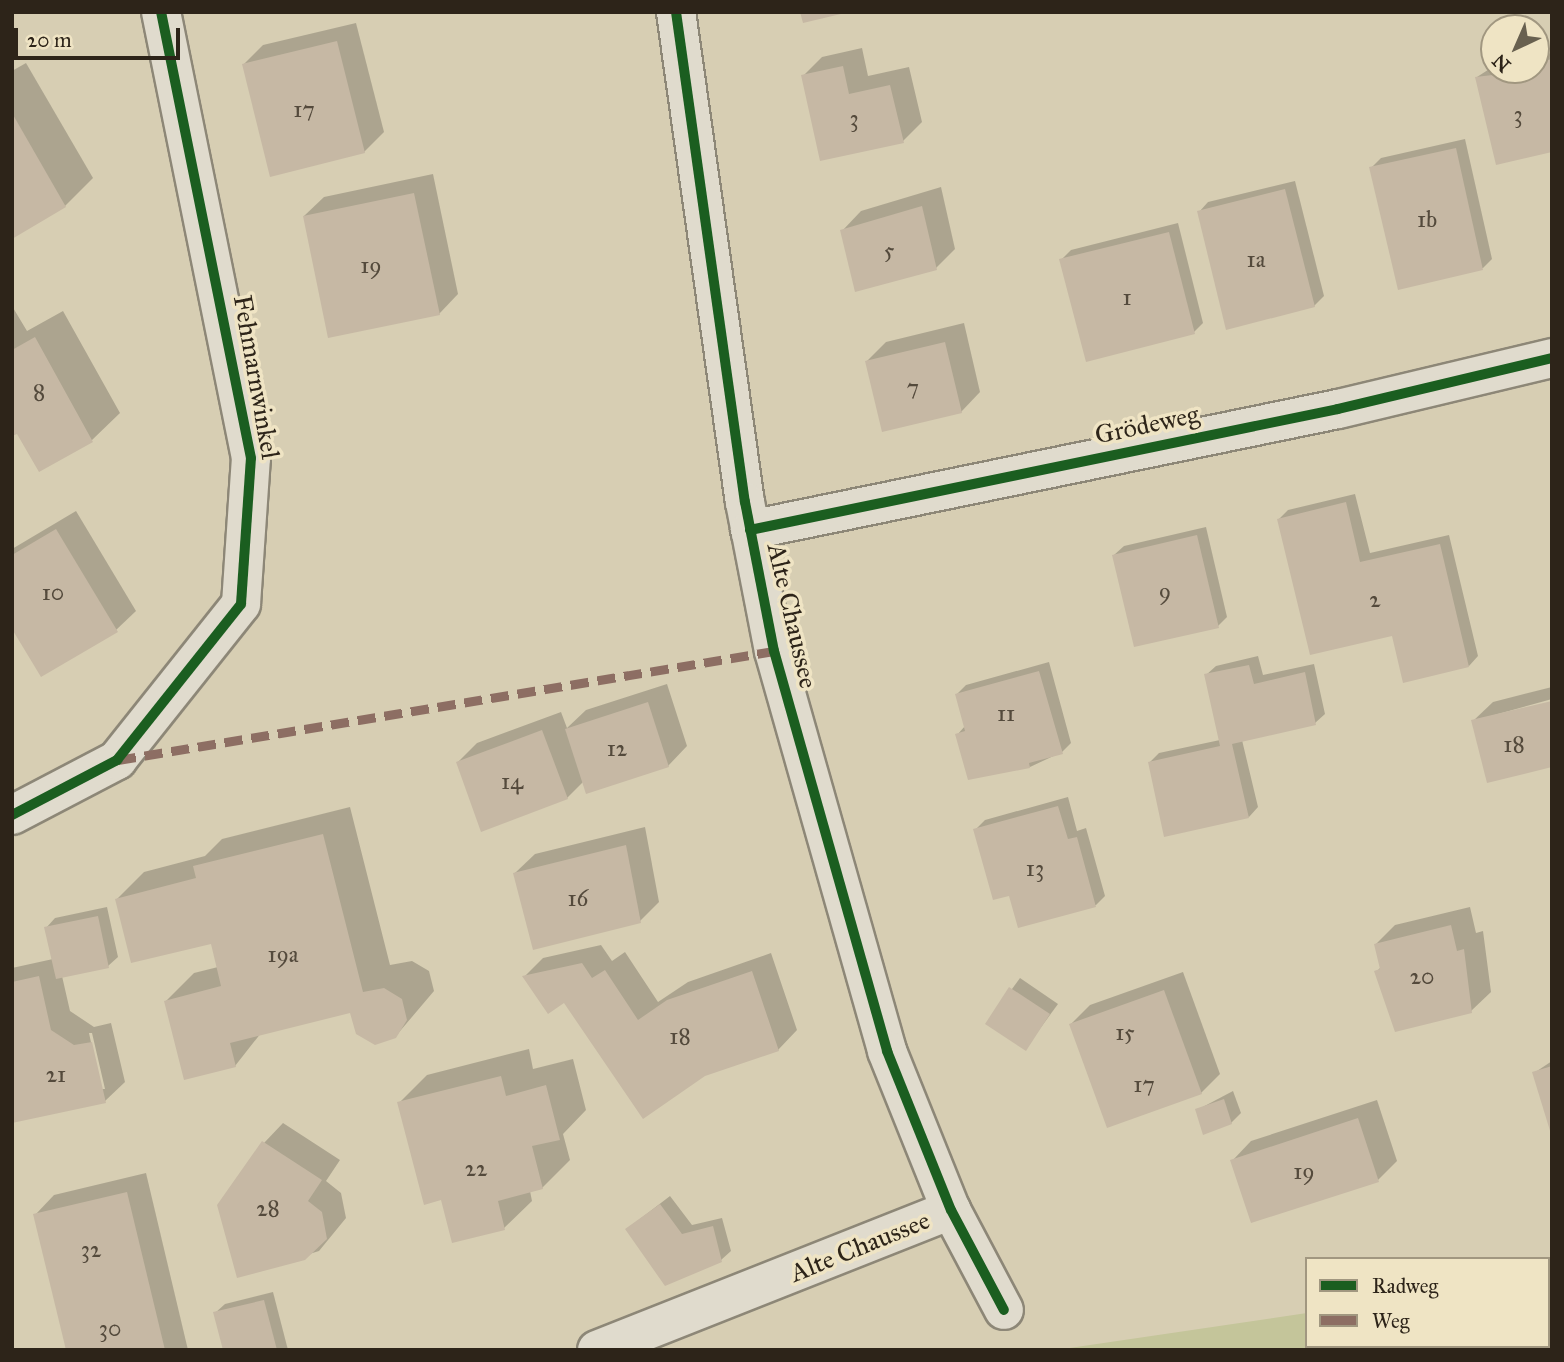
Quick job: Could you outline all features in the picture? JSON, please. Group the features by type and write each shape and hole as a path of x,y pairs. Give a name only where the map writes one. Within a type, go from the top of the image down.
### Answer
{"street":[{"name":"Fehmarnwinkel","path":"12,815 117,760 242,604 251,458 161,12"},
{"name":"Alte Chaussee","path":"597,1350 951,1210 887,1051 774,652 750,530 676,12"},
{"name":"Grödeweg","path":"750,530 1338,409 1552,358"},
{"path":"951,1210 1004,1310"}],"green space":[{"path":"1552,1281 1552,1350 1056,1350 1305,1313 1305,1348 1550,1348"}],"building":[{"path":"800,12 845,12 845,13 803,23"},
{"path":"337,41 365,153 270,177 242,64"},
{"path":"1550,60 1552,152 1496,165 1475,77 1480,76 1480,84 1550,84"},
{"path":"843,66 849,94 890,85 904,143 820,161 801,75"},
{"path":"12,113 66,207 12,239"},
{"path":"1456,148 1483,270 1398,290 1369,167"},
{"path":"1285,189 1315,307 1226,330 1197,211"},
{"path":"414,193 440,315 328,338 303,216"},
{"path":"922,206 937,270 855,292 840,230"},
{"path":"1169,232 1195,334 1086,362 1059,259"},
{"path":"35,337 93,442 39,472 17,434 12,436 12,350"},
{"path":"945,342 962,413 882,432 865,361"},
{"path":"1346,502 1360,562 1440,544 1469,667 1403,683 1392,636 1310,655 1277,519"},
{"path":"56,529 118,632 41,677 12,629 12,555"},
{"path":"1197,535 1219,628 1134,647 1112,555"},
{"path":"1249,665 1254,684 1305,672 1316,725 1232,744 1249,818 1164,837 1148,762 1220,746 1204,674"},
{"path":"1039,671 1063,754 1029,763 1030,768 968,780 955,734 965,731 955,694"},
{"path":"1552,701 1552,767 1487,783 1471,720"},
{"path":"648,702 669,767 586,794 565,729"},
{"path":"542,730 568,799 481,832 456,762"},
{"path":"1058,806 1068,839 1077,837 1096,907 1018,928 1009,896 993,900 973,829"},
{"path":"323,834 363,992 384,988 402,999 407,1020 396,1038 375,1045 356,1034 350,1013 230,1043 236,1067 184,1080 164,1001 221,986 211,944 131,963 115,899 196,878 193,866"},
{"path":"626,845 641,923 533,950 513,873"},
{"path":"98,916 109,968 56,979 44,927"},
{"path":"1451,925 1457,951 1464,949 1472,1013 1395,1032 1374,971 1380,969 1374,944"},
{"path":"582,963 592,978 605,970 638,1020 667,1000 752,971 779,1051 705,1076 643,1119 564,1003 548,1014 522,976"},
{"path":"39,976 51,1030 74,1045 92,1042 106,1103 12,1123 12,982"},
{"path":"1009,987 1050,1014 1026,1051 985,1024"},
{"path":"1164,990 1202,1094 1107,1128 1069,1024"},
{"path":"1552,1066 1552,1134 1551,1134 1532,1072"},
{"path":"501,1076 506,1096 546,1085 560,1140 532,1146 543,1189 498,1201 505,1230 452,1243 441,1200 424,1205 397,1102"},
{"path":"1224,1099 1232,1124 1203,1135 1195,1109"},
{"path":"1358,1118 1379,1182 1251,1223 1230,1160"},
{"path":"262,1141 322,1180 308,1201 322,1212 327,1239 305,1260 237,1278 217,1205"},
{"path":"127,1192 165,1350 66,1350 33,1214"},
{"path":"660,1204 682,1234 713,1226 722,1262 665,1286 625,1229"},
{"path":"264,1300 277,1350 223,1350 213,1312"}],"marked path":[{"path":"118,760 774,651"}],"cycle path":[{"path":"12,815 117,760 241,604 251,458 161,12"},
{"path":"676,12 745,502 774,651 887,1051 951,1210 1004,1310"},
{"path":"750,530 1338,409 1552,358"}]}
